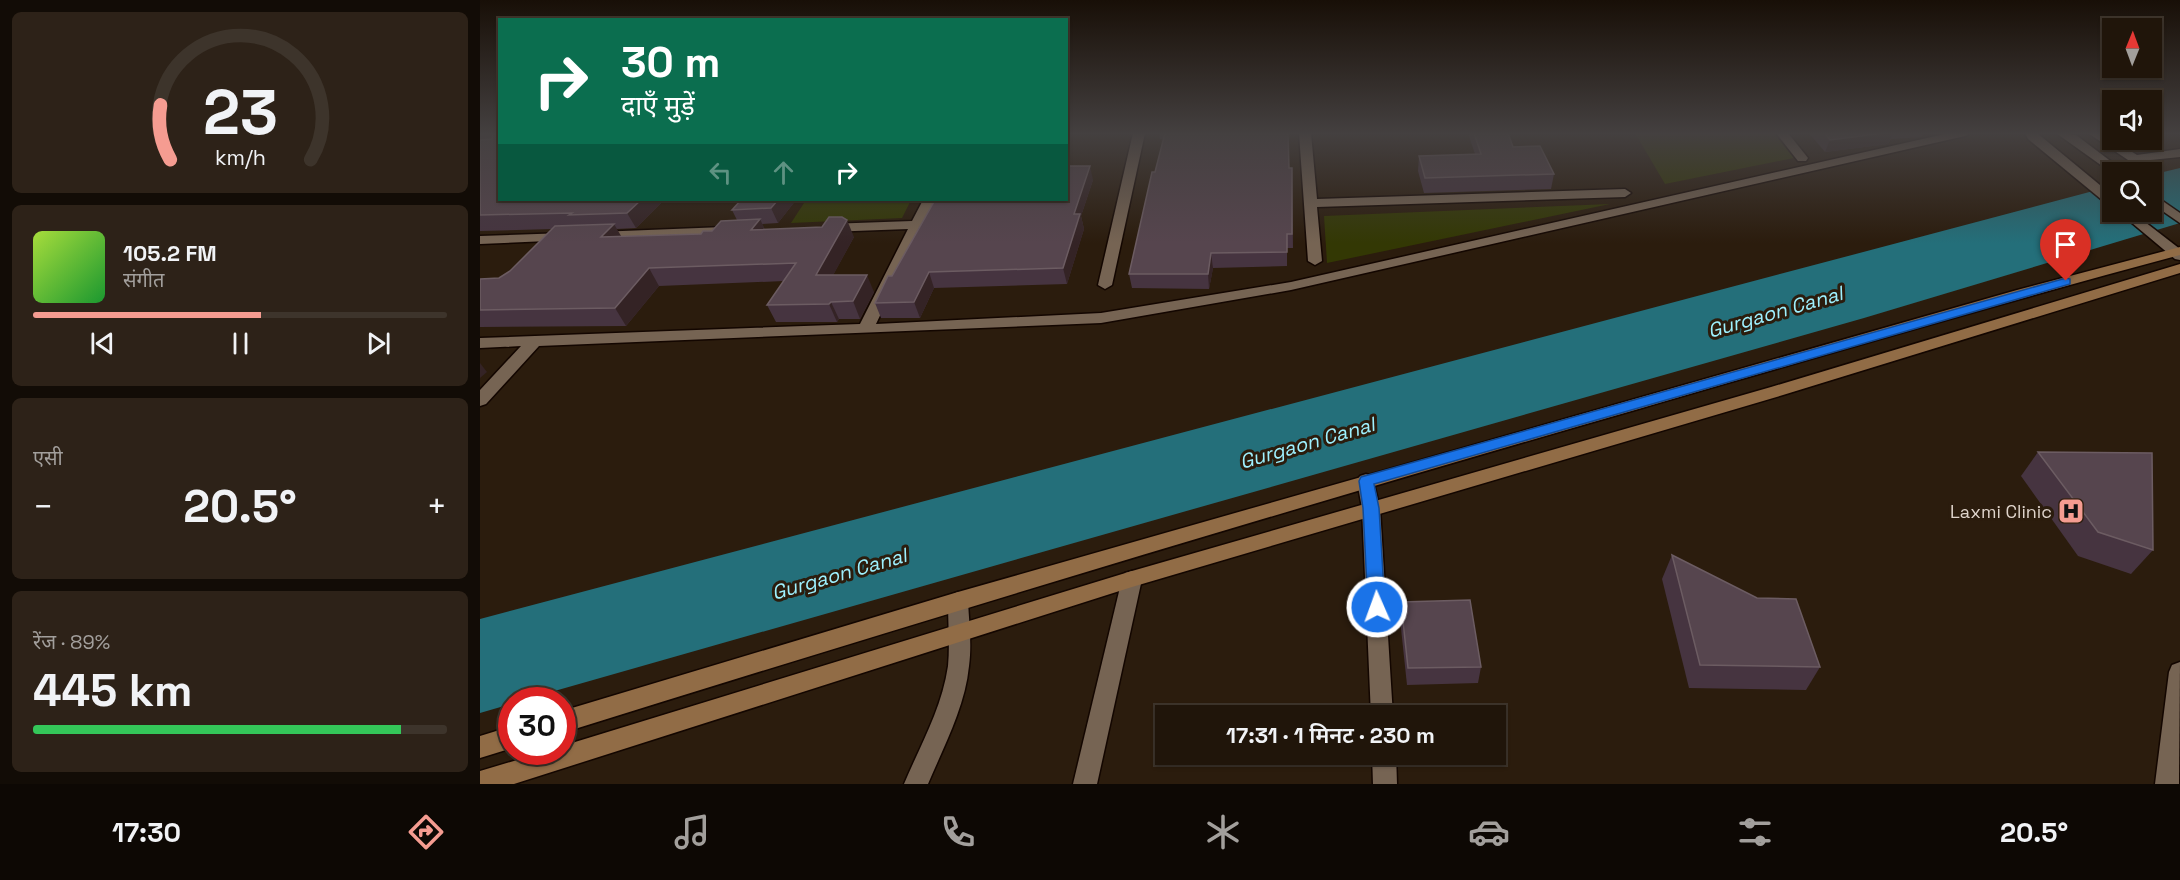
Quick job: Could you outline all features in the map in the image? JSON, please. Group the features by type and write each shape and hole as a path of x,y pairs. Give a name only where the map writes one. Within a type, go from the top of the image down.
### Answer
{"main road":[{"path":"576,718 958,601 2022,292 2179,257"},
{"path":"480,783 1132,579 1776,391 2179,257"},
{"path":"480,747 498,741"}],"street":[{"path":"1105,285 1130,170"},
{"path":"1308,170 1315,261"},
{"path":"480,343 1072,320 1232,297 1357,271 1804,170"},
{"path":"2073,170 2102,193"},
{"path":"1310,203 1625,193"},
{"path":"866,328 929,201"},
{"path":"2162,205 2180,219"},
{"path":"2138,222 2179,257"},
{"path":"811,228 917,225"},
{"path":"480,240 740,231"},
{"path":"480,400 534,342"},
{"path":"1366,481 1371,508 1381,705"},
{"path":"1085,784 1132,579"},
{"path":"916,784 950,702 957,674 958,601"},
{"path":"2167,784 2180,672"},
{"path":"1384,765 1385,784"}],"green space":[{"path":"1657,170 1737,170 1665,184"},
{"path":"805,201 910,201 902,218 791,223"},
{"path":"1610,204 1327,263 1324,216"}],"water":[{"name":"Gurgaon Canal","path":"2180,170 2180,223 1864,318 569,687 498,687 498,708 480,713 480,619 2102,189 2102,222 2162,222 2162,172"}],"building":[{"path":"480,170 498,170 498,201 640,201 627,213 480,215"},
{"path":"1068,170 1089,170 1074,214 1080,214 1063,268 929,272 914,302 875,303 888,276 892,276 934,201 1068,201"},
{"path":"1156,170 1292,170 1292,234 1287,234 1287,252 1211,253 1208,274 1129,274 1152,172"},
{"path":"1423,170 1552,170 1554,174 1425,178"},
{"path":"740,201 777,201 771,208 732,210"},
{"path":"829,217 842,217 847,220 816,275 867,275 853,301 829,304 767,305 796,263 649,268 615,308 480,310 480,279 499,278 510,271 555,226 614,224 601,237 701,234 703,231 712,231 721,221 760,219 751,230 822,227"},
{"path":"2038,452 2152,453 2153,550 2098,532"},
{"path":"1672,555 1757,598 1796,599 1820,667 1700,665"},
{"path":"1470,600 1481,667 1408,668 1401,602"}],"place":[{"name":"Laxmi Clinic","path":"2071,511"}],"route":[{"path":"1377,607 1371,508 1366,481 2066,281"}]}
